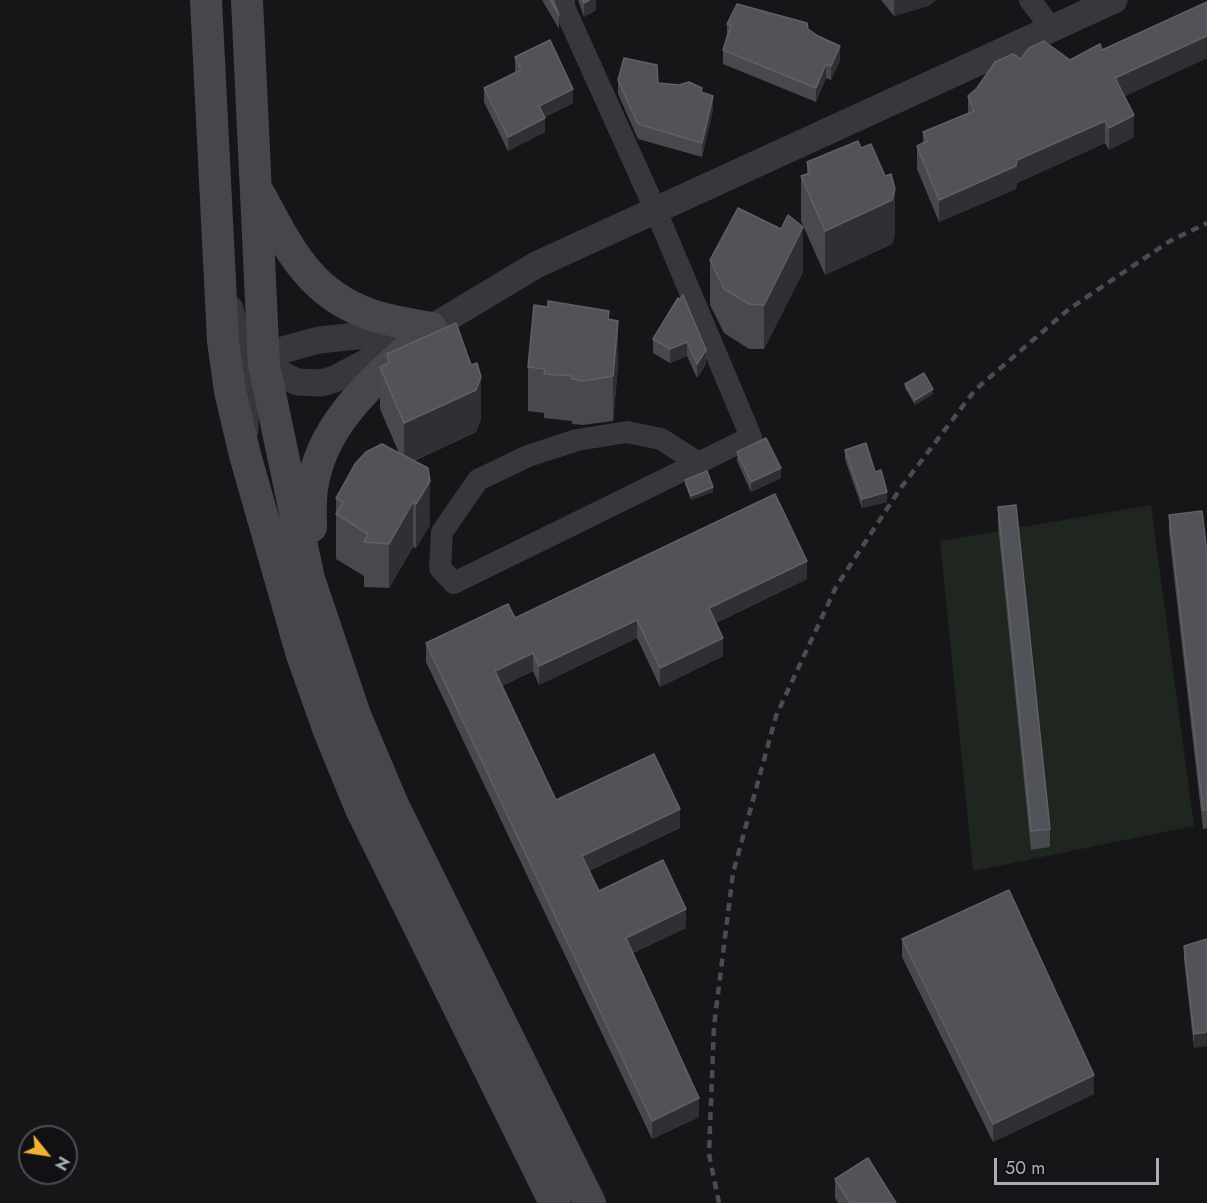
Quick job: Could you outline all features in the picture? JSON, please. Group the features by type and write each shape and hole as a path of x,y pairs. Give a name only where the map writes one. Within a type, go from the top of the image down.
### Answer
{"main road":[{"path":"206,0 223,340 230,391 245,455 302,656 357,800 555,1203"},
{"path":"247,0 264,365 309,579 354,715 393,805 590,1203"},
{"path":"257,189 291,254 321,286 339,299 369,314 431,328"},
{"path":"309,579 312,489 319,459 335,428 357,398 431,328"}],"street":[{"path":"564,0 564,7 656,211 751,437 454,583 440,568 441,532 478,480 528,456 578,440 627,432 661,439 697,462"},
{"path":"1030,0 1051,28"},
{"path":"220,275 240,347 248,357 297,382 321,383 334,379 431,328 536,265 1114,0"},
{"path":"245,455 247,394 264,365 279,351 305,343 431,328"}],"shaded area":[{"path":"1151,505 1194,826 973,871 940,541"}],"building":[{"path":"1207,2 1207,36 1115,78 1134,115 1109,128 1105,121 1017,160 1016,166 939,200 917,146 927,141 923,132 974,111 968,96 977,88 995,62 1013,54 1021,59 1029,48 1044,41 1070,60 1100,44 1102,50"},
{"path":"737,4 807,23 808,29 818,36 840,46 831,66 826,64 816,88 723,50 731,25 727,24"},
{"path":"550,40 573,89 539,106 545,118 508,137 484,88 521,70 515,57"},
{"path":"624,58 657,65 658,83 679,85 689,82 702,88 701,92 713,96 702,143 638,124 618,80"},
{"path":"858,141 861,148 871,144 885,176 891,174 895,189 892,200 825,231 801,176 810,173 807,162"},
{"path":"738,208 781,229 788,215 803,227 764,305 749,304 724,289 710,260"},
{"path":"683,295 706,350 697,364 687,342 670,349 653,339 678,298 680,299"},
{"path":"548,301 609,311 608,319 618,321 613,376 583,381 572,379 572,376 544,374 545,369 528,367 534,305 548,307"},
{"path":"456,323 471,365 477,363 481,377 476,390 404,423 380,367 389,363 387,354"},
{"path":"924,373 933,389 915,400 905,384"},
{"path":"766,438 781,468 751,482 737,452"},
{"path":"866,443 875,472 881,470 887,492 862,499 845,450"},
{"path":"382,444 428,468 430,481 416,504 413,502 389,544 364,542 368,534 336,514 343,502 336,498 355,464 366,452"},
{"path":"707,471 713,487 691,496 685,480"},
{"path":"775,494 807,561 709,608 723,638 660,668 637,620 539,666 533,653 495,671 556,800 654,754 680,809 582,856 599,891 663,860 686,909 626,938 699,1098 652,1121 426,643 508,604 515,618"},
{"path":"1016,505 1050,829 1031,831 998,507"},
{"path":"1202,511 1207,553 1207,810 1203,810 1169,515"},
{"path":"1009,890 1094,1075 993,1124 902,939"},
{"path":"1207,939 1207,1032 1194,1034 1184,946"},
{"path":"868,1158 896,1203 850,1203 835,1179"}],"railway":[{"path":"719,1203 709,1154 714,1026 733,873 776,716 836,587 900,489 975,390 1069,309 1170,241 1207,223"}]}
